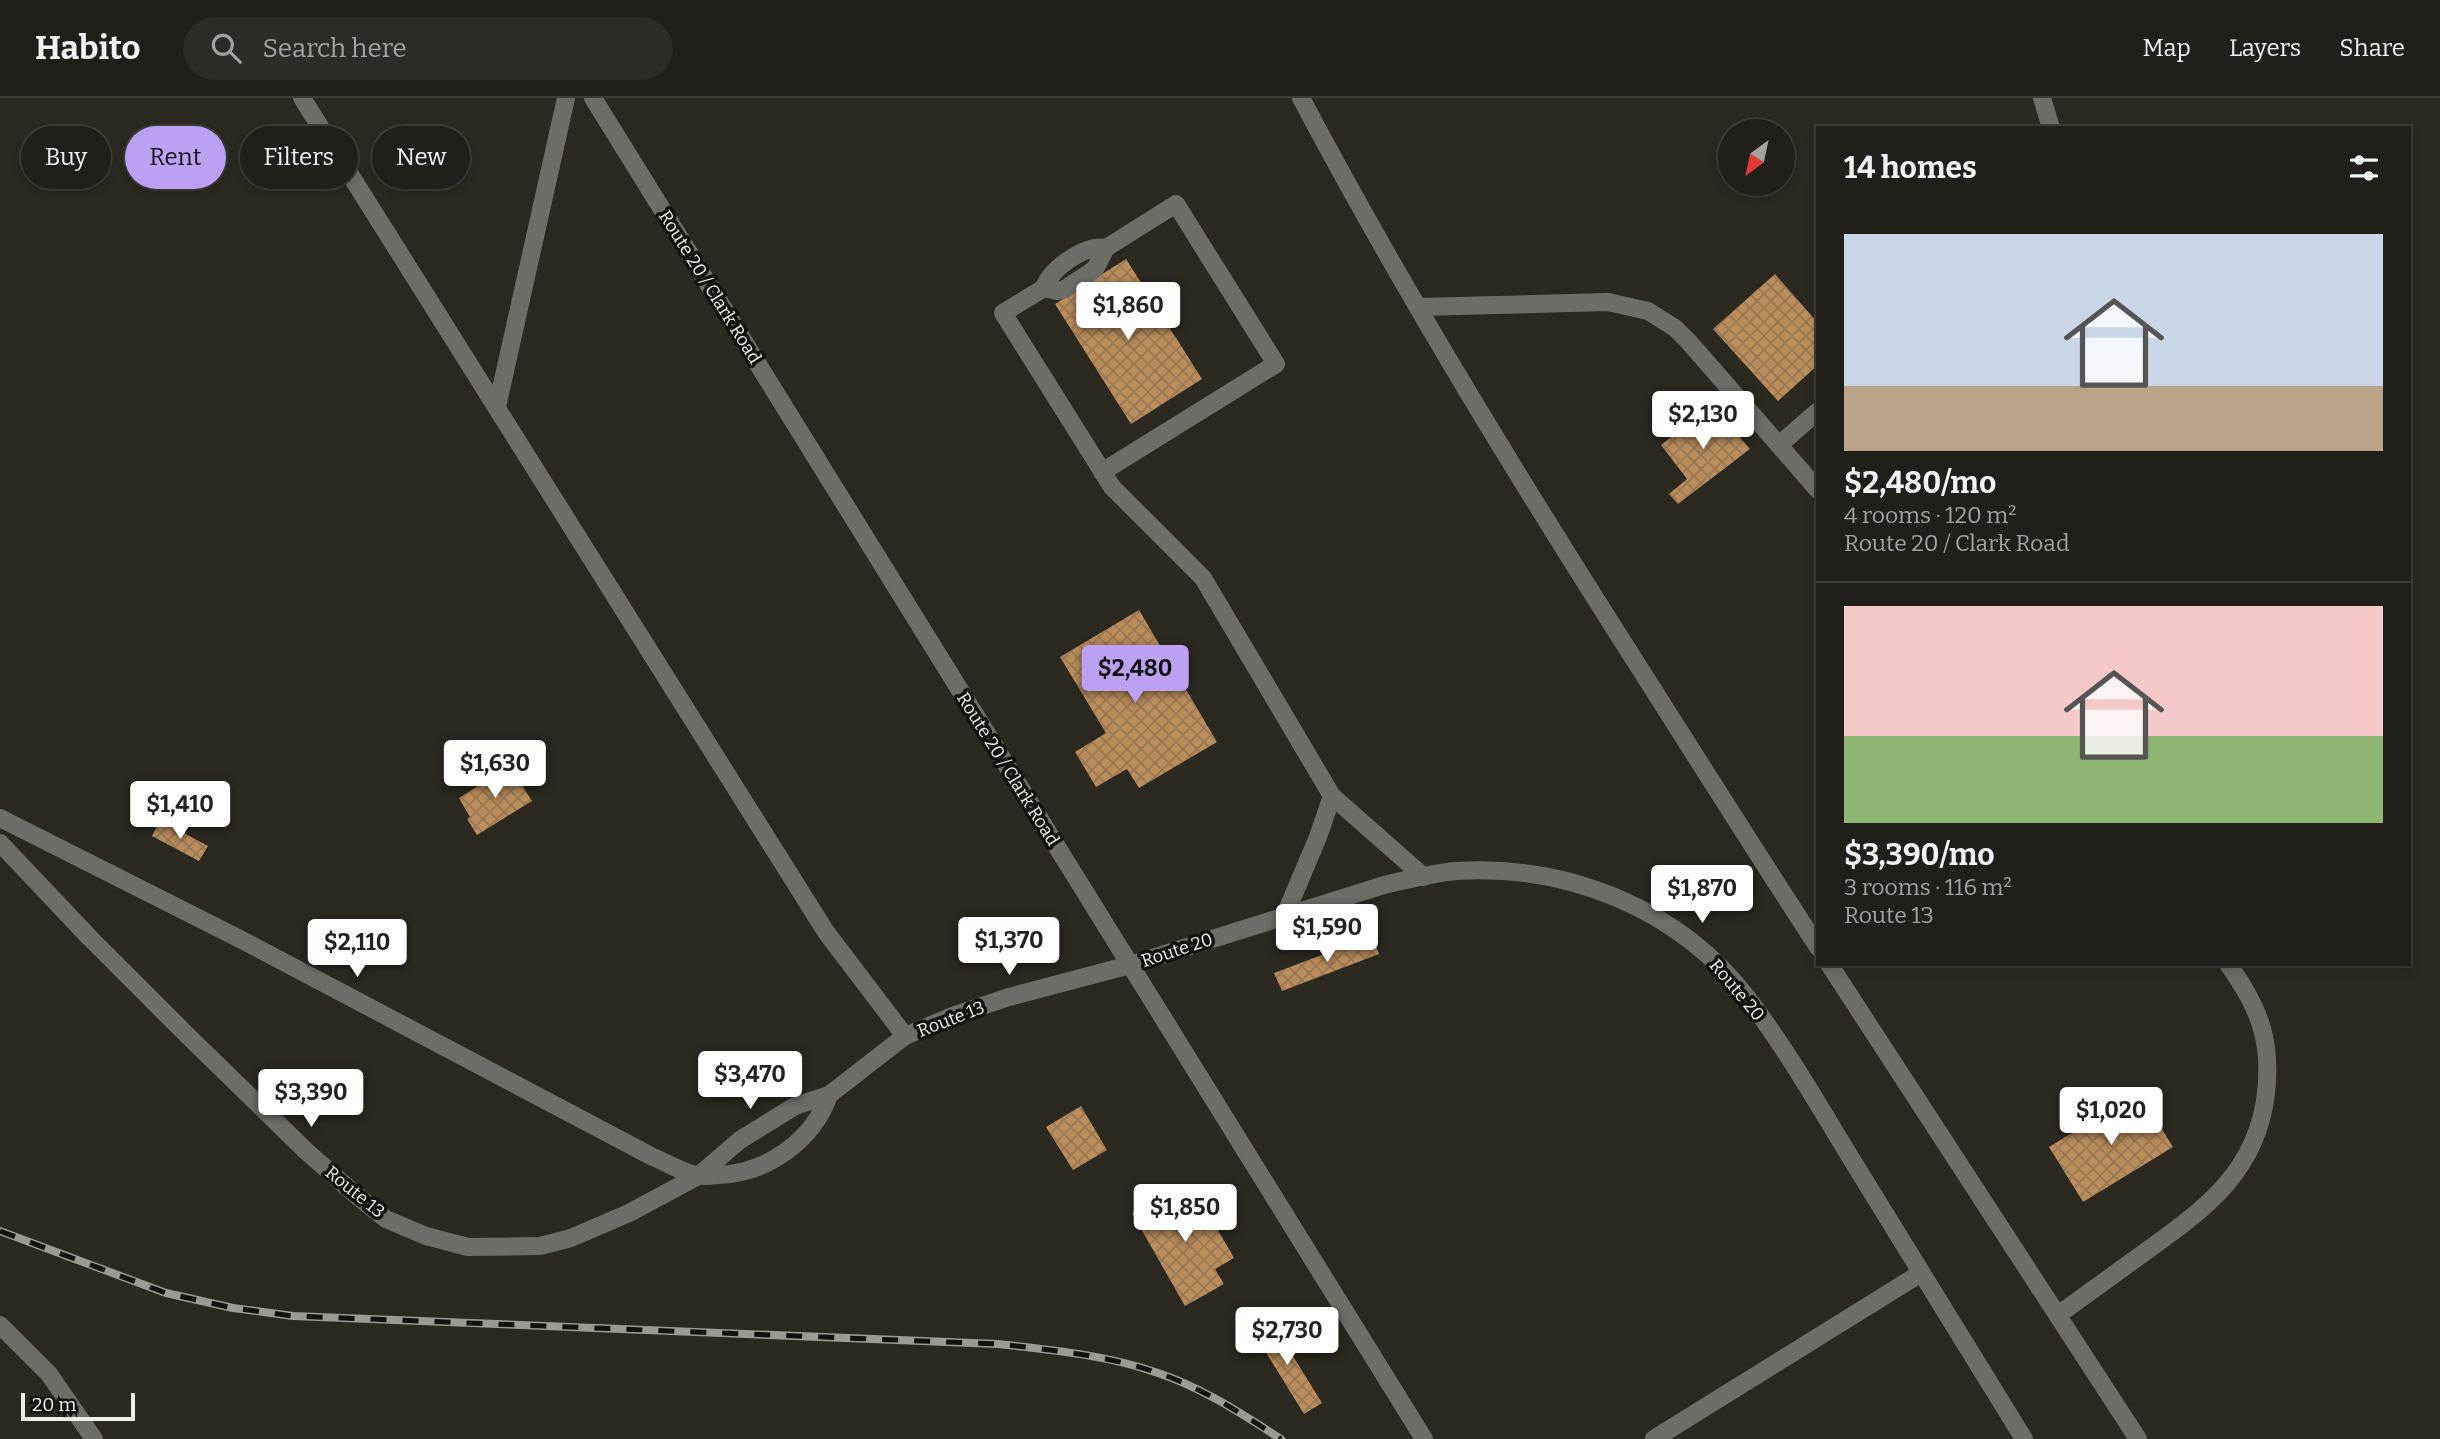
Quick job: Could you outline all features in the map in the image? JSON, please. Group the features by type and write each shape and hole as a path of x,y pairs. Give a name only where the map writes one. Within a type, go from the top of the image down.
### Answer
{"street":[{"path":"302,98 827,932 905,1037"},
{"path":"497,407 566,98"},
{"name":"Route 20 / Clark Road","path":"593,98 1424,1439"},
{"path":"1301,98 1517,475 1816,944"},
{"path":"2042,98 2050,126"},
{"path":"1102,472 1276,364 1176,204 1106,248 1095,269 1065,289 1057,291 1044,288 1003,313 1102,472 1112,487 1203,578 1332,796 1424,877"},
{"path":"1419,307 1608,302 1648,311 1675,328 1689,342 1816,488"},
{"path":"1779,444 1816,413"},
{"path":"1285,915 1332,796"},
{"name":"Route 13","path":"0,818 242,940 651,1156 698,1176 736,1175 767,1164 802,1139 822,1114 829,1096"},
{"name":"Route 13","path":"0,843 90,938 305,1150 386,1219 426,1236 468,1247 540,1246 571,1238 629,1213 698,1176 740,1140 762,1126 795,1106 829,1096 905,1037 955,1015 1009,997 1130,965"},
{"name":"Route 20","path":"1130,965 1384,885 1455,871 1534,874 1562,879 1630,902 1682,933 1705,952 1749,999 1796,1070 2024,1439"},
{"path":"1830,966 2138,1439"},
{"path":"2058,1315 2199,1212 2234,1178 2245,1159 2260,1124 2269,1069 2263,1024 2254,1004 2229,966"},
{"path":"1654,1439 1921,1273"},
{"path":"0,1325 49,1374 94,1439"}],"building":[{"path":"1126,259 1202,379 1131,424 1055,304"},
{"path":"1775,274 1816,321 1816,367 1778,401 1713,329"},
{"path":"1712,404 1750,449 1678,504 1669,494 1687,479 1661,445"},
{"path":"1139,610 1217,742 1139,788 1127,769 1096,787 1075,752 1106,733 1060,657"},
{"path":"510,766 532,801 477,835 459,798"},
{"path":"160,820 208,846 199,861 152,836"},
{"path":"1372,936 1379,954 1282,991 1274,973"},
{"path":"2139,1092 2173,1147 2083,1202 2049,1147"},
{"path":"1081,1106 1107,1150 1073,1170 1046,1127"},
{"path":"1172,1190 1181,1205 1198,1195 1234,1258 1215,1269 1224,1284 1185,1306 1132,1213"},
{"path":"1270,1319 1322,1403 1304,1414 1252,1330"}],"railway":[{"path":"0,1231 166,1293 233,1308 293,1316 998,1344 1079,1354 1139,1367 1175,1379 1222,1402 1281,1439"}]}
